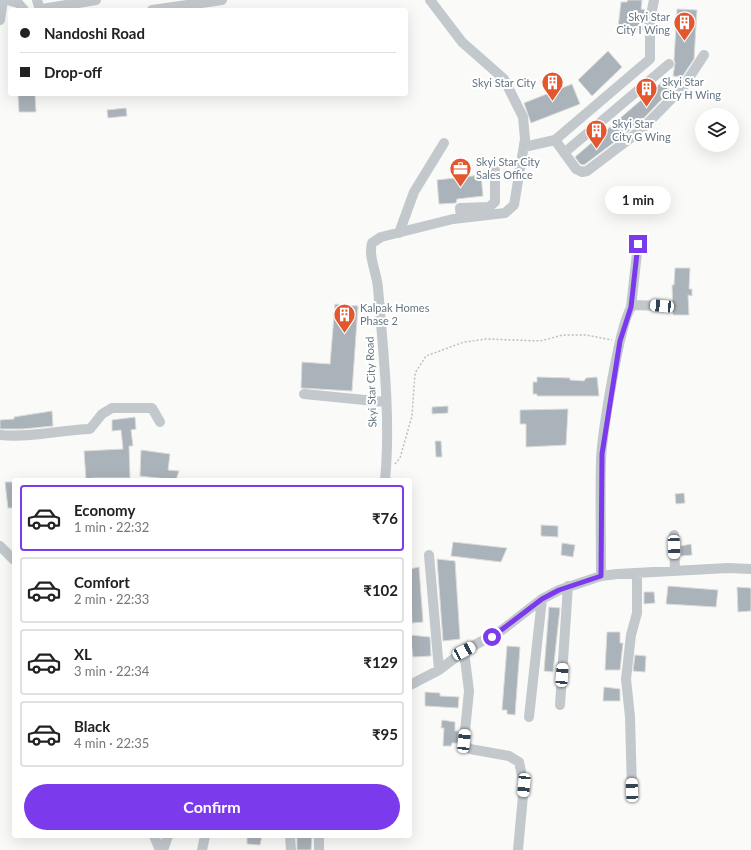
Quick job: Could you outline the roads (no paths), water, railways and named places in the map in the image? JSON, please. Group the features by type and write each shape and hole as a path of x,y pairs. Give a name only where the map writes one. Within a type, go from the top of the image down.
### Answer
{"street":[{"path":"0,20 3,0"},
{"path":"8,0 18,4 22,8"},
{"path":"46,8 67,2 96,0"},
{"path":"166,8 222,0"},
{"name":"Skyi Star City Road","path":"385,478 385,402 378,284 371,248 376,240 399,233 461,218 505,213 510,210 514,205 524,147 524,117 504,79 462,42 430,0"},
{"path":"524,147 555,140 650,59 650,20 654,0"},
{"path":"555,140 576,169 582,172 587,171 641,130 683,87 704,55"},
{"path":"564,153 668,64"},
{"path":"399,233 414,192 444,143"},
{"path":"461,218 460,208 489,207 495,202 495,170"},
{"path":"601,576 602,454 620,341 631,307 638,244"},
{"path":"631,307 637,304 662,306"},
{"path":"304,394 385,402"},
{"path":"0,435 39,435 67,430 90,429 95,426 102,414 112,408 152,408 160,422"},
{"path":"674,535 675,571"},
{"path":"0,546 12,556"},
{"path":"429,555 440,670"},
{"path":"412,685 440,670 464,651 502,630 542,599 568,586 601,576 728,568 751,569"},
{"path":"632,790 630,717 626,679 631,634 637,612 637,574"},
{"path":"560,705 568,586"},
{"path":"529,717 542,599"},
{"path":"464,651 469,691 464,741 466,746 470,749 509,756 519,762 524,785 518,850"},
{"path":"155,838 160,850"},
{"path":"163,850 167,838"},
{"path":"202,850 205,838"},
{"path":"290,838 291,850"},
{"path":"319,838 319,850"}],"place":[{"name":"Skyi Star City I Wing","path":"685,42"},
{"name":"Skyi Star City","path":"552,102"},
{"name":"Skyi Star City H Wing","path":"646,108"},
{"name":"Skyi Star City G Wing","path":"597,150"},
{"name":"Skyi Star City Sales Office","path":"460,188"},
{"name":"Kalpak Homes Phase 2","path":"344,334"}]}
